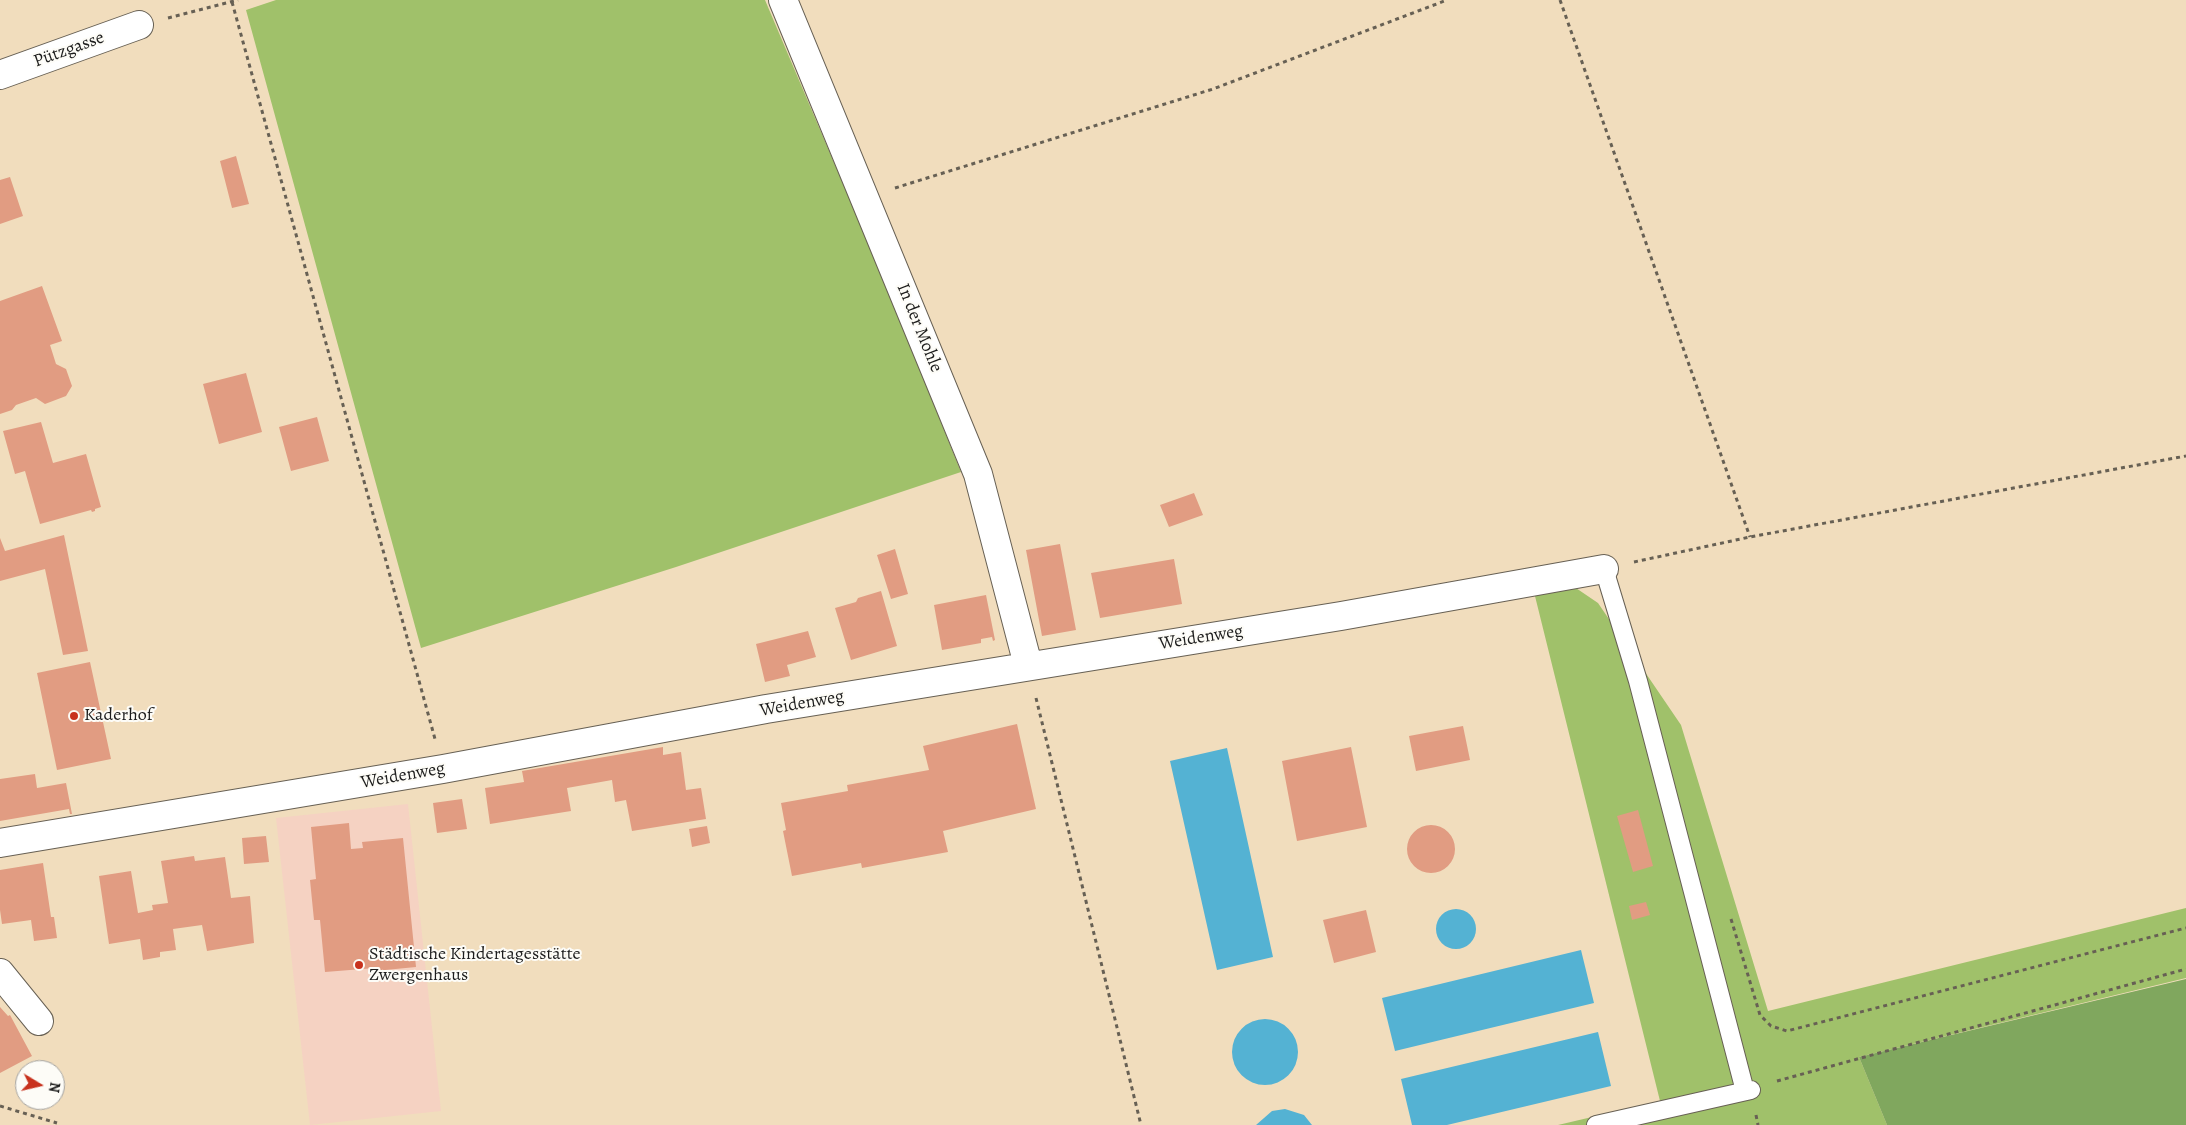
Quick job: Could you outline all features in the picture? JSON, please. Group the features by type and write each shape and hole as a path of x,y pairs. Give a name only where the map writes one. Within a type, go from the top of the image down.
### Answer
{"street":[{"name":"In der Mohle","path":"783,0 978,474 1028,666"},
{"name":"Pützgasse","path":"0,75 138,25"},
{"name":"Weidenweg","path":"0,843 443,769 766,709 1341,616 1604,569"},
{"path":"0,973 39,1021"}],"lane":[{"path":"1596,1125 1748,1091 1638,681 1604,569"}],"path":[{"path":"138,25 238,0"},
{"path":"865,197 1213,89 1447,0"},
{"path":"1560,0 1750,537"},
{"path":"232,2 443,769"},
{"path":"1604,569 1750,537 2186,456"},
{"path":"1028,666 1141,1125"},
{"path":"1728,910 1760,1015 1771,1026 1787,1031 2186,928"},
{"path":"1748,1091 1781,1079 2186,969"},
{"path":"0,1106 56,1123"}],"shaded area":[{"name":"Städtische Kindertagesstätte Zwergenhaus","path":"408,804 441,1111 310,1125 276,818"}],"green space":[{"path":"276,0 765,0 883,278 961,472 676,567 421,648 246,10"},
{"path":"1570,584 1598,603 1681,725 1768,1011 2186,908 2186,978 1859,1057 1887,1125 1558,1125 1660,1101 1533,588"},
{"path":"2186,979 2186,1125 1887,1125 1859,1057"}],"water":[{"path":"1227,748 1273,957 1217,970 1170,761"},
{"path":"1456,909 1470,915 1476,929 1470,943 1456,949 1442,943 1436,929 1442,915"},
{"path":"1581,950 1594,1003 1395,1051 1382,998"},
{"path":"1265,1019 1278,1022 1288,1029 1295,1039 1298,1052 1295,1065 1288,1075 1278,1082 1265,1085 1252,1082 1242,1075 1235,1065 1232,1052 1235,1039 1242,1029 1252,1022"},
{"path":"1598,1032 1611,1086 1447,1125 1412,1125 1401,1079"},
{"path":"1285,1109 1304,1115 1312,1125 1256,1125 1272,1111"}],"building":[{"path":"236,156 249,204 232,208 220,161"},
{"path":"10,177 23,216 0,224 0,180"},
{"path":"42,286 62,341 50,345 56,364 66,369 72,386 66,396 45,404 36,398 16,405 12,410 0,414 0,301"},
{"path":"246,373 262,432 219,444 203,384"},
{"path":"317,417 329,461 291,471 279,427"},
{"path":"41,422 53,463 86,454 101,507 95,509 95,511 92,512 91,510 40,524 25,471 15,474 3,431"},
{"path":"1194,493 1203,515 1169,527 1160,505"},
{"path":"64,535 88,651 63,655 45,569 0,581 0,538 5,551"},
{"path":"1060,544 1076,630 1042,636 1026,550"},
{"path":"895,549 908,594 891,599 877,555"},
{"path":"1174,559 1182,604 1100,618 1091,573"},
{"path":"881,591 897,646 851,660 835,608 856,602 858,598"},
{"path":"986,595 995,640 993,641 992,637 981,639 981,643 942,650 934,605"},
{"path":"808,631 816,657 787,665 790,676 765,682 756,644"},
{"name":"Kaderhof","path":"90,662 111,759 57,770 37,673"},
{"path":"1017,724 1036,809 943,831 948,852 862,868 861,863 792,876 783,831 786,830 781,803 848,791 847,785 929,770 923,746"},
{"path":"1463,726 1470,760 1416,771 1409,736"},
{"path":"663,747 663,755 681,752 686,790 701,788 706,819 632,831 626,800 615,802 612,780 567,788 571,811 490,824 485,788 524,782 522,771"},
{"path":"1351,747 1367,827 1297,841 1282,761"},
{"path":"35,774 37,788 66,783 72,814 70,814 69,809 0,821 0,779"},
{"path":"462,799 467,829 437,833 433,803"},
{"path":"1638,810 1653,866 1633,872 1617,816"},
{"path":"349,823 351,849 363,848 362,842 403,838 416,967 375,971 375,968 325,972 320,920 314,920 310,880 316,879 311,827"},
{"path":"1426,825 1436,825 1448,832 1455,844 1455,854 1448,866 1436,873 1426,873 1418,869 1411,862 1407,854 1407,844 1411,836 1418,829"},
{"path":"707,826 710,843 692,847 689,829"},
{"path":"266,836 269,862 244,864 242,838"},
{"path":"194,856 195,861 225,857 231,898 250,896 254,943 207,951 202,925 173,929 176,950 160,952 160,957 143,960 140,939 109,944 99,876 131,871 138,913 153,910 152,905 168,903 161,861"},
{"path":"43,863 51,917 54,917 57,938 34,941 31,920 2,924 0,870"},
{"path":"1646,902 1650,915 1632,920 1629,906"},
{"path":"1366,910 1376,952 1334,963 1323,920"},
{"path":"0,1007 8,1016 10,1015 32,1056 24,1060 15,1060 15,1065 0,1073"}],"place":[{"name":"Kaderhof","path":"74,716"},
{"name":"Städtische Kindertagesstätte Zwergenhaus","path":"359,965"}]}
